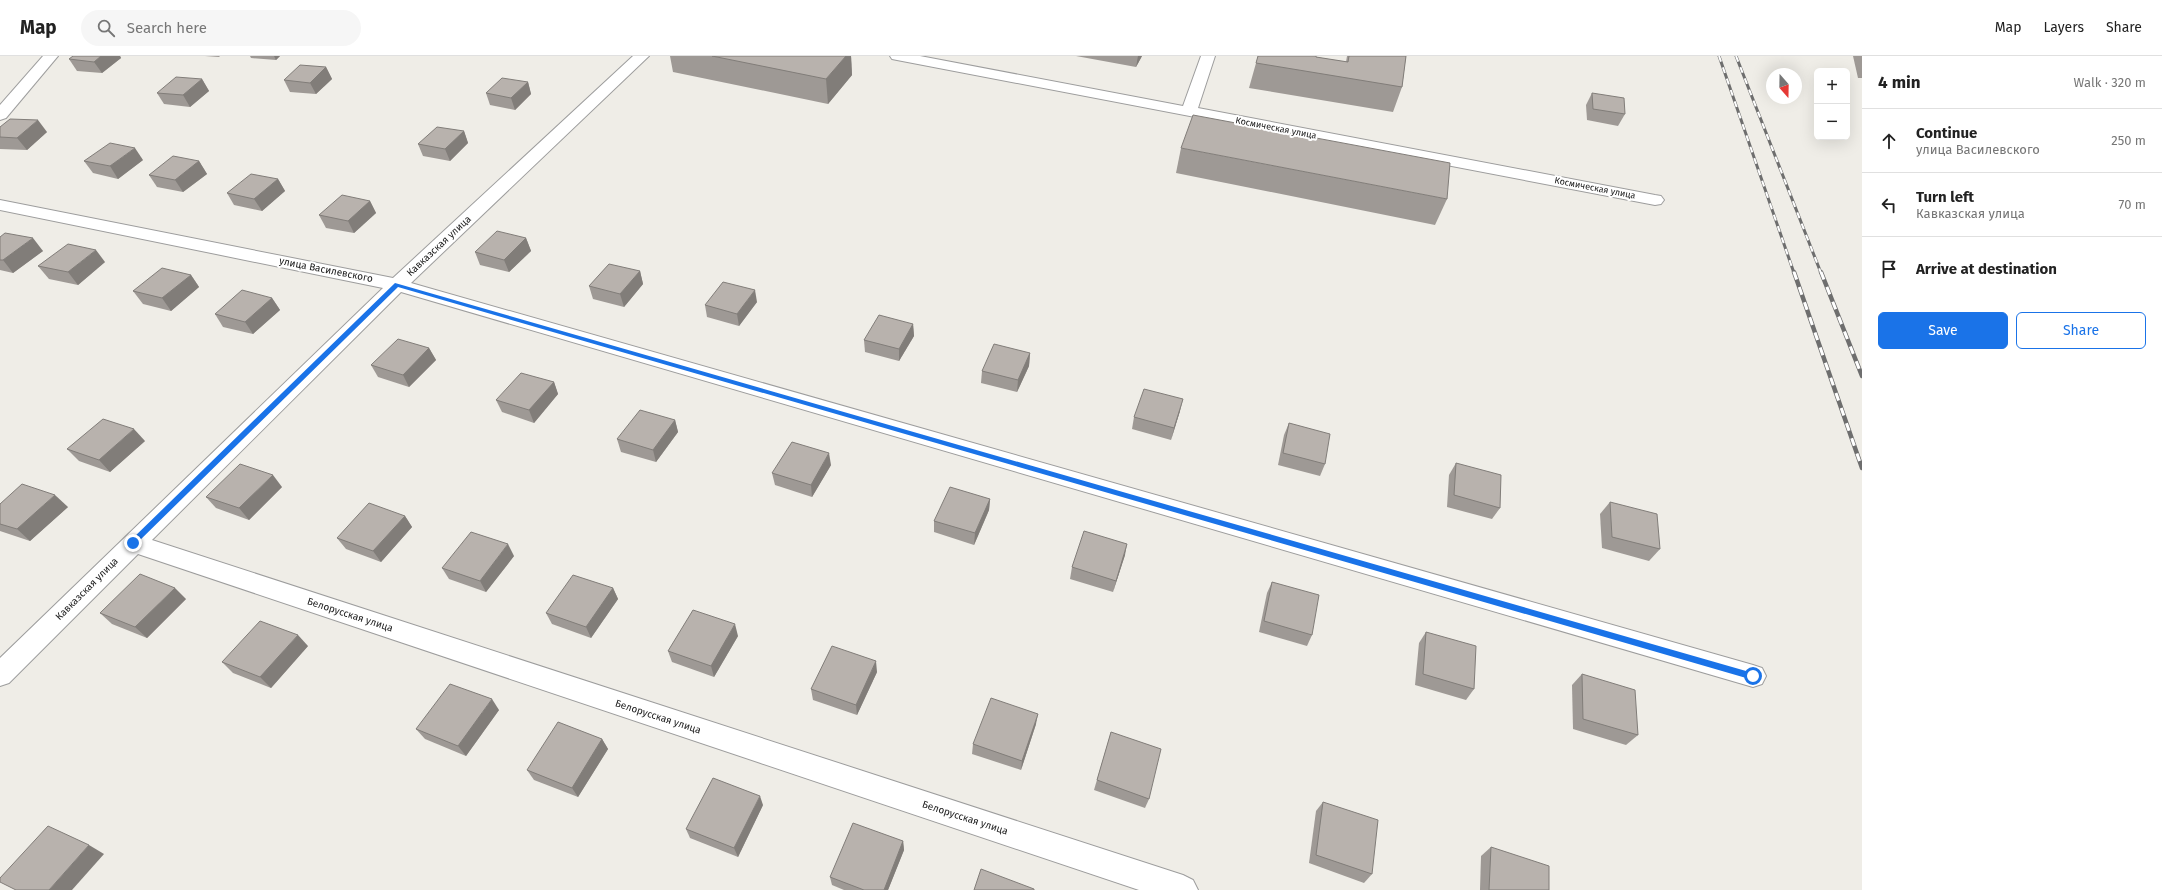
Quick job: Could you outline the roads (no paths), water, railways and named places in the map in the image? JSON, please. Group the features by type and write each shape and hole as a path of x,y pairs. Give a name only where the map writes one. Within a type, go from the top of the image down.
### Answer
{"street":[{"path":"0,115 51,56"},
{"name":"Кавказская улица","path":"0,675 397,285 642,56"},
{"name":"Космическая улица","path":"897,56 1656,200"},
{"path":"1189,111 1208,56"},
{"name":"улица Василевского","path":"0,205 397,285 1753,676"},
{"name":"Белорусская улица","path":"133,543 1183,890"}],"railway":[{"path":"1719,56 1794,273"},
{"path":"1736,56 1821,273"},
{"path":"1794,272 1862,468"},
{"path":"1821,272 1862,376"}]}
